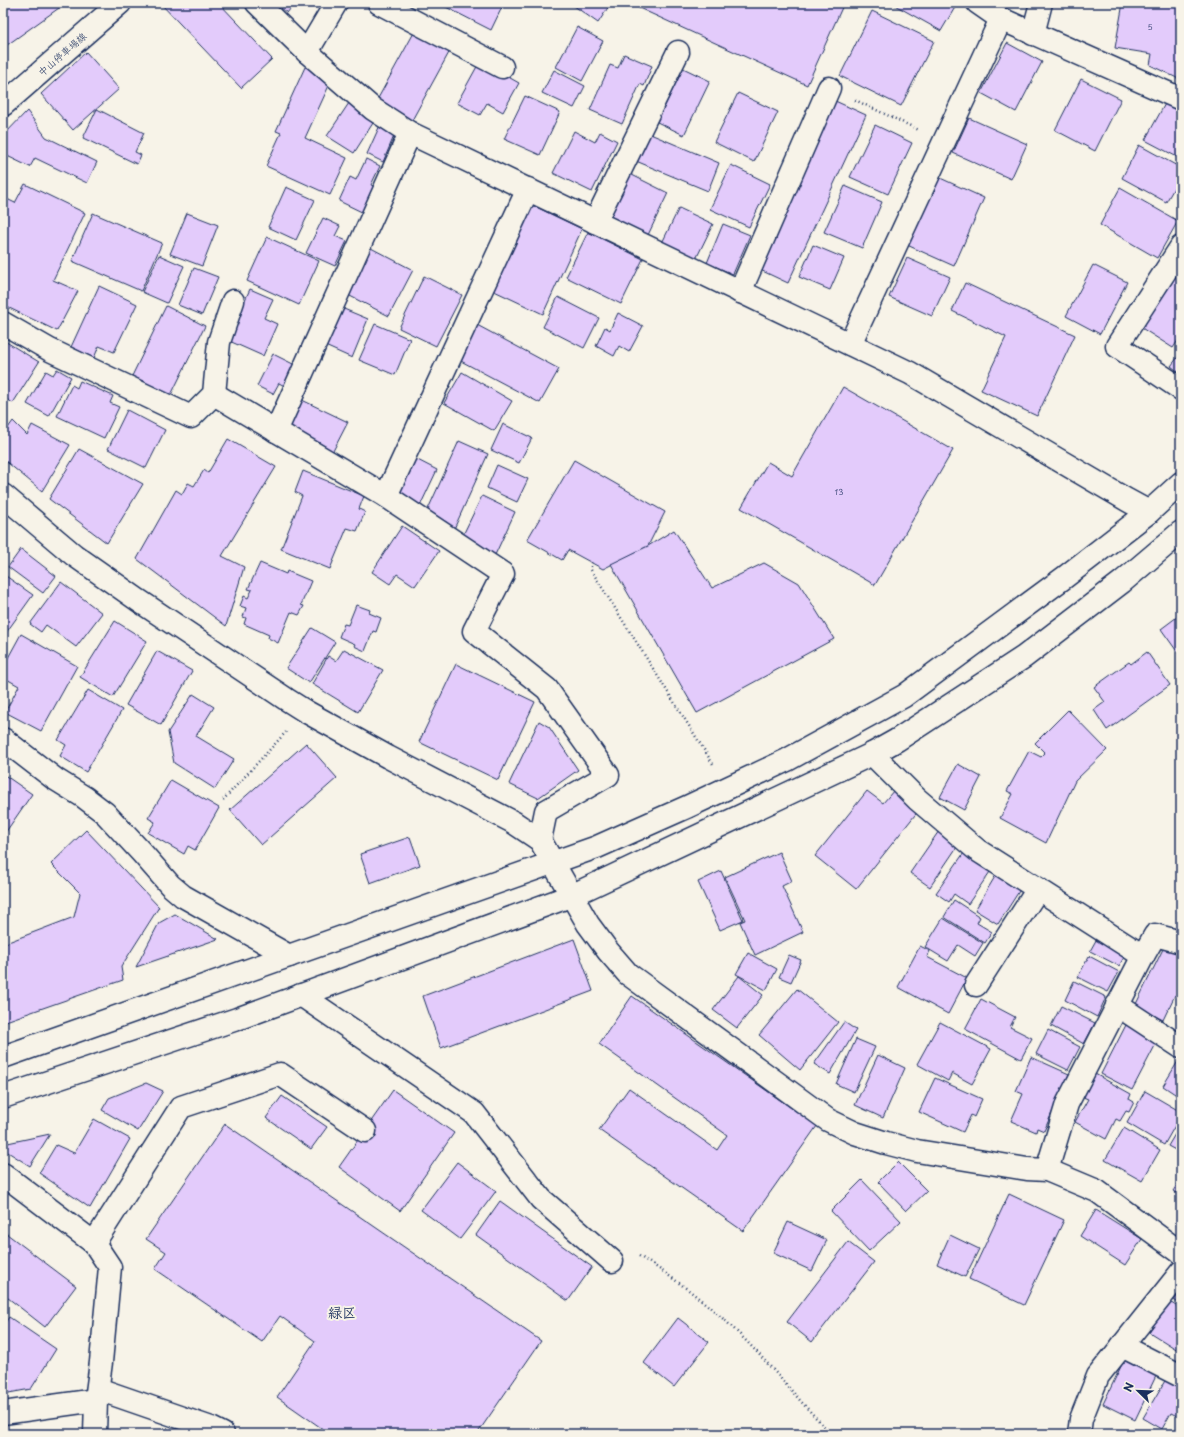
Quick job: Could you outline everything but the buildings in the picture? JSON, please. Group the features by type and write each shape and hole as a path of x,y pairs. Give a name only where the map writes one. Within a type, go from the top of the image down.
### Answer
{"street":[{"name":"中山停車場線","path":"3,105 120,3"},
{"path":"257,3 307,52 374,109 410,133 910,373 1149,512"},
{"path":"307,52 336,3"},
{"path":"379,3 502,67"},
{"path":"978,3 1001,19 1181,99"},
{"path":"1033,34 1041,3"},
{"path":"850,344 1001,19"},
{"path":"594,222 678,52"},
{"path":"740,292 829,88"},
{"path":"276,431 410,133"},
{"path":"386,496 528,190"},
{"path":"1181,247 1117,346 1181,389"},
{"path":"3,323 50,350 191,417 214,394 219,342 233,302"},
{"path":"214,394 386,496 503,574 474,631 547,689 608,776 546,811 540,840"},
{"path":"3,1058 555,863 618,838 787,760 904,696 1149,512 1181,483"},
{"path":"3,495 74,555 138,600 305,711 513,822 540,840 555,863 588,924 608,951 628,974 828,1120 861,1135 917,1151 1027,1169 1047,1170 1097,1192 1181,1254"},
{"path":"3,1097 229,1021 573,895 872,754 897,740 1024,657 1122,582 1181,532"},
{"path":"3,739 55,779 84,797 105,813 170,885 183,896 289,956"},
{"path":"872,754 917,798 977,850 1143,956"},
{"path":"976,985 1038,889"},
{"path":"1047,1170 1067,1104 1143,956 1156,935 1181,942"},
{"path":"302,995 474,1113 541,1199 612,1261"},
{"path":"1117,1005 1181,1047"},
{"path":"94,1243 181,1107 280,1074 365,1131"},
{"path":"3,1174 94,1243 110,1267 97,1394 95,1434"},
{"path":"1078,1434 1081,1419 1098,1376 1181,1272"},
{"path":"1122,1346 1181,1376"},
{"path":"3,1414 97,1394 211,1428 223,1434"}],"path":[{"path":"829,88 943,142"},
{"path":"591,562 591,570 713,764"},
{"path":"224,800 305,711"}],"district":[{"name":"緑区","path":"342,1313"}]}
